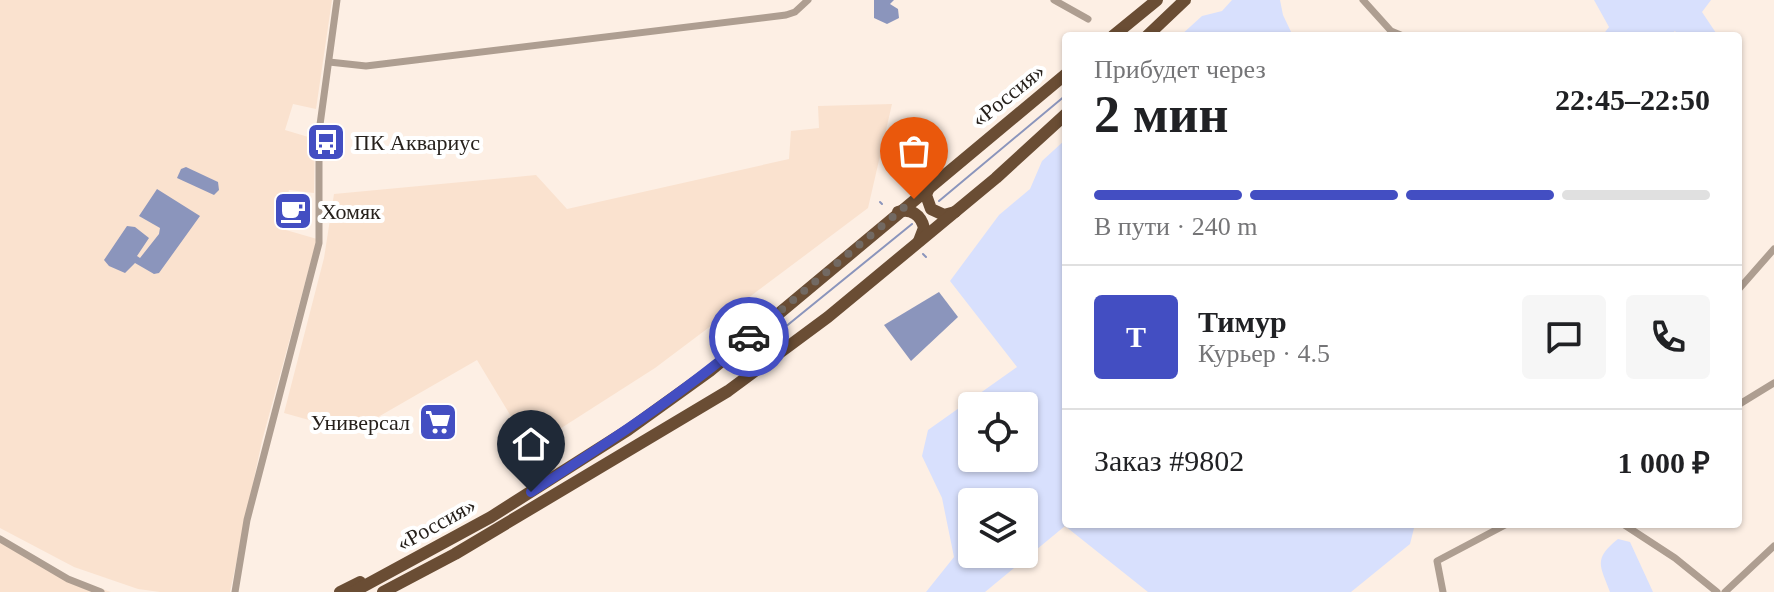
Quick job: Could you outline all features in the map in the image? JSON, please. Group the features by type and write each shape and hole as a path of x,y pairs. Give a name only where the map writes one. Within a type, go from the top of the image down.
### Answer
{"highway":[{"path":"1151,32 1185,0"},
{"path":"1161,22 1178,15 1194,0"},
{"path":"1118,32 1155,1"},
{"name":"«Россия»","path":"353,592 508,506 628,430 710,371 1062,77"},
{"name":"«Россия»","path":"383,592 455,554 728,391 828,317 957,211 1062,118"},
{"path":"930,185 926,198 931,209 941,215 957,211"},
{"path":"897,213 908,211 920,218 923,231 917,244"},
{"path":"340,592 488,512 508,506"}],"street":[{"path":"235,592 251,506 319,243 319,132 337,0"},
{"path":"329,62 366,66 712,26 786,15 795,12 808,0"},
{"path":"1054,0 1088,19"},
{"path":"1363,0 1393,32"},
{"path":"1742,285 1774,249"},
{"path":"1742,403 1774,383"},
{"path":"1443,592 1437,561 1499,528"},
{"path":"1629,528 1675,558 1717,592"},
{"path":"0,539 68,579 101,592"},
{"path":"1725,592 1774,546"}],"shaded area":[{"path":"0,0 332,0 316,109 293,104 285,130 315,139 314,193 289,190 279,228 317,239 262,441 230,592 138,589 74,567 0,528"},
{"path":"874,0 894,0 890,4 898,9 899,18 887,24 874,18"},
{"path":"1232,0 1280,0 1291,32 1184,32 1202,16 1222,11"},
{"path":"1594,0 1711,0 1702,12 1715,32 1605,32 1609,27"},
{"path":"892,104 868,208 655,368 530,448 477,360 352,432 284,413 324,258 334,194 536,175 567,209 789,159 791,131 819,128 818,106"},
{"path":"1062,143 1063,528 1038,548 1038,488 958,488 958,568 1014,568 985,592 926,592 954,557 942,498 922,456 928,430 958,409 958,472 1038,472 1038,392 982,392 1017,367 950,281 999,215 1030,189 1042,161"},
{"path":"186,167 218,182 219,190 214,195 177,178 181,169"},
{"path":"157,189 200,216 159,273 154,274 135,263 125,273 109,266 104,260 127,226 135,227 149,238 137,256 140,258 159,234 160,228 139,216"},
{"path":"939,292 958,317 911,361 884,325"},
{"path":"1068,528 1414,528 1410,544 1351,592 1148,592"},
{"path":"1618,539 1630,542 1653,592 1610,592 1601,563 1605,552"},
{"path":"0,540 75,580 111,592 0,592"}],"waterway":[{"path":"939,201 1062,98"},
{"path":"763,345 912,224"},
{"path":"923,254 926,257"}],"way so far":[{"path":"749,337 914,199"}],"place":[{"name":"ПК Аквариус","path":"326,142"},
{"name":"Хомяк","path":"293,211"},
{"name":"Универсал","path":"438,422"}],"route":[{"path":"531,492 628,430 710,371 749,337"}]}
